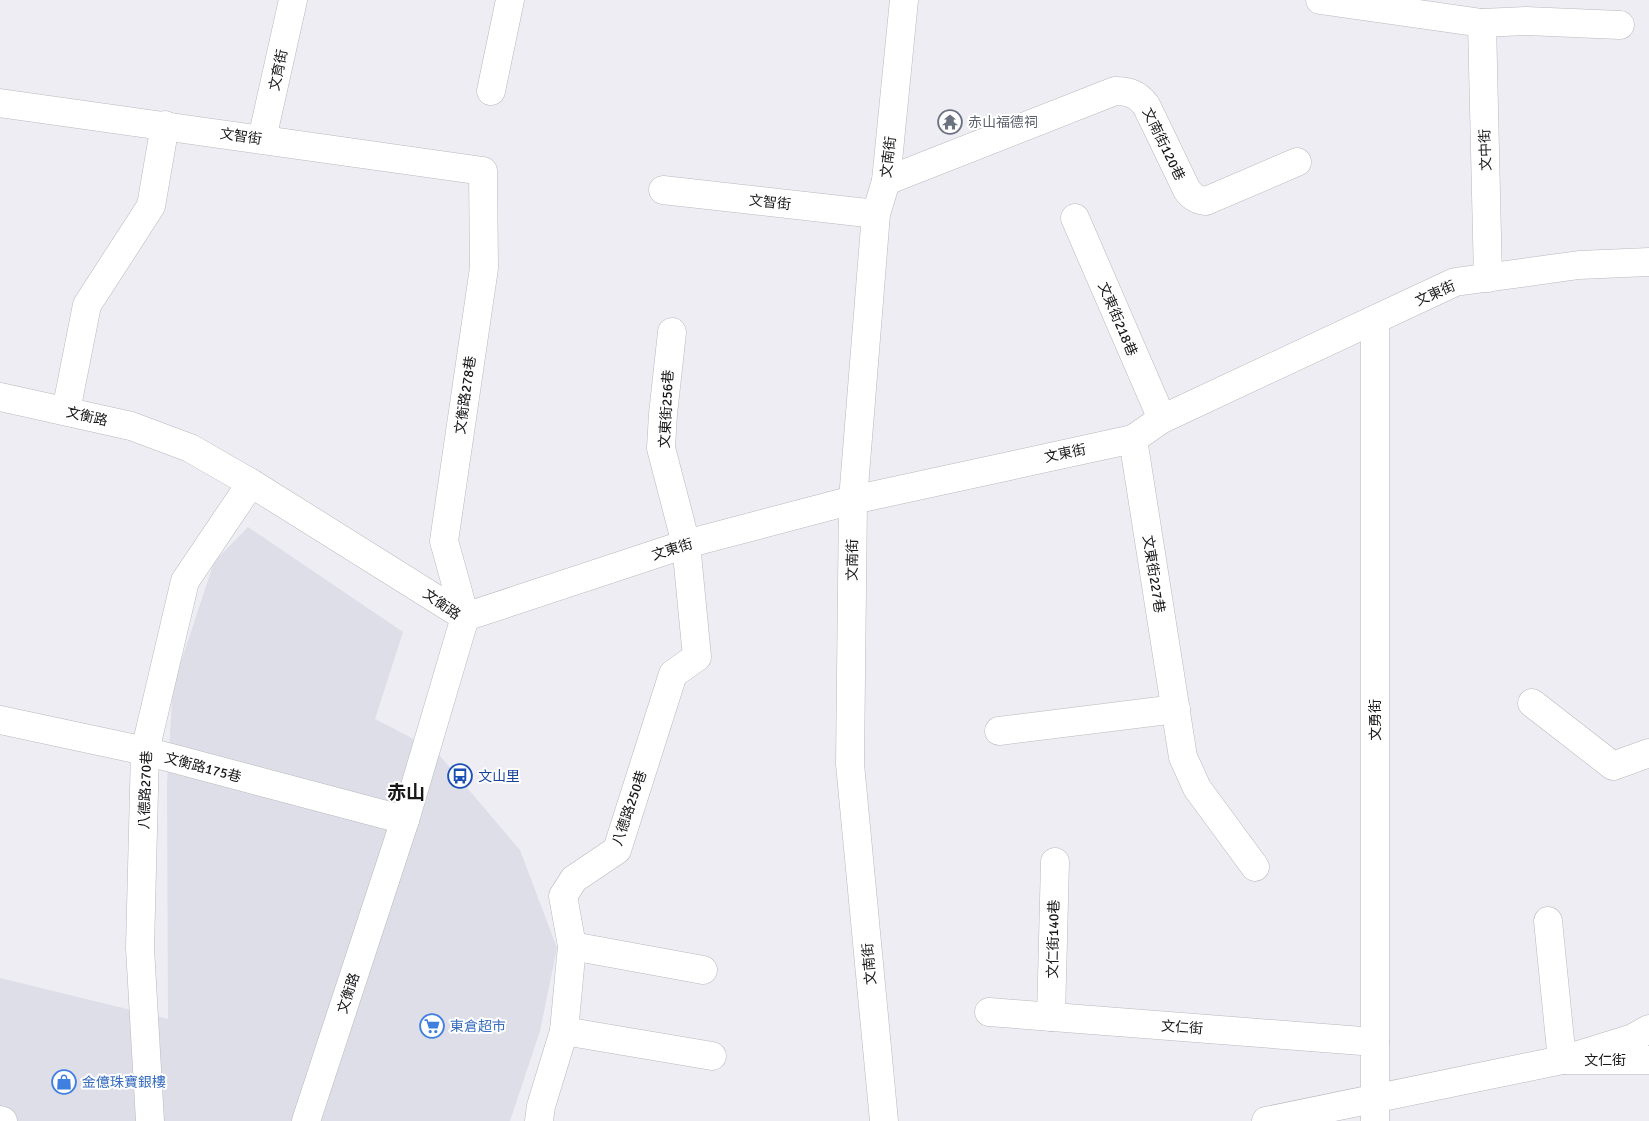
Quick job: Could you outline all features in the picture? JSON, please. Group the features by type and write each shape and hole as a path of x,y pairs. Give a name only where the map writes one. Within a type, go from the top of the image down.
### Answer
{"street":[{"name":"文育街","path":"262,139 293,0"},
{"path":"491,91 510,0"},
{"name":"文南街","path":"884,1121 850,764 853,500 876,214 886,181 904,0"},
{"path":"1320,0 1378,4 1482,23 1527,10 1620,25"},
{"name":"文中街","path":"1482,23 1488,278"},
{"name":"文南街120巷","path":"886,181 1115,91 1127,91 1139,96 1146,105 1187,190 1198,200 1206,201 1297,162"},
{"name":"文智街","path":"0,103 483,171"},
{"path":"66,411 87,305 151,206 165,125"},
{"name":"文衡路278巷","path":"465,616 444,541 484,268 483,171"},
{"name":"文智街","path":"663,190 876,214"},
{"name":"文東街218巷","path":"1074,218 1162,419"},
{"name":"文東街","path":"465,616 686,544 853,500 1132,438 1162,419 1455,282 1579,265 1649,262"},
{"name":"文勇街","path":"1375,320 1375,1109"},
{"name":"文東街256巷","path":"672,332 661,448 686,544"},
{"name":"文衡路","path":"0,397 131,426 190,448 251,483 465,616 405,820 306,1121"},
{"name":"文東街227巷","path":"1132,438 1183,757 1197,788 1255,867"},
{"name":"八德路270巷","path":"150,1121 140,948 145,751 185,581 251,483"},
{"name":"八德路250巷","path":"539,1121 541,1106 564,1031 572,946 563,896 574,879 617,850 673,674 697,657 686,544"},
{"path":"1532,703 1613,766 1649,753"},
{"path":"999,731 1176,709"},
{"name":"文衡路175巷","path":"0,720 145,751 405,820"},
{"name":"文仁街140巷","path":"1051,1017 1055,862"},
{"path":"1548,921 1562,1060 1633,1038 1649,1029"},
{"path":"572,946 703,970"},
{"name":"文仁街","path":"989,1012 1375,1042"},
{"path":"564,1031 712,1056"},
{"name":"文仁街","path":"1266,1121 1375,1109 1562,1060 1649,1060"}],"shaded area":[{"path":"248,527 403,632 375,719 435,750 520,850 557,948 540,1031 510,1121 0,1121 0,978 168,1019 167,783 173,686 214,562"}],"place":[{"name":"赤山福德祠","path":"950,122"},
{"name":"文山里","path":"460,776"},
{"name":"東倉超市","path":"432,1026"},
{"name":"金億珠寶銀樓","path":"64,1082"}],"district":[{"name":"赤山","path":"406,792"}]}
